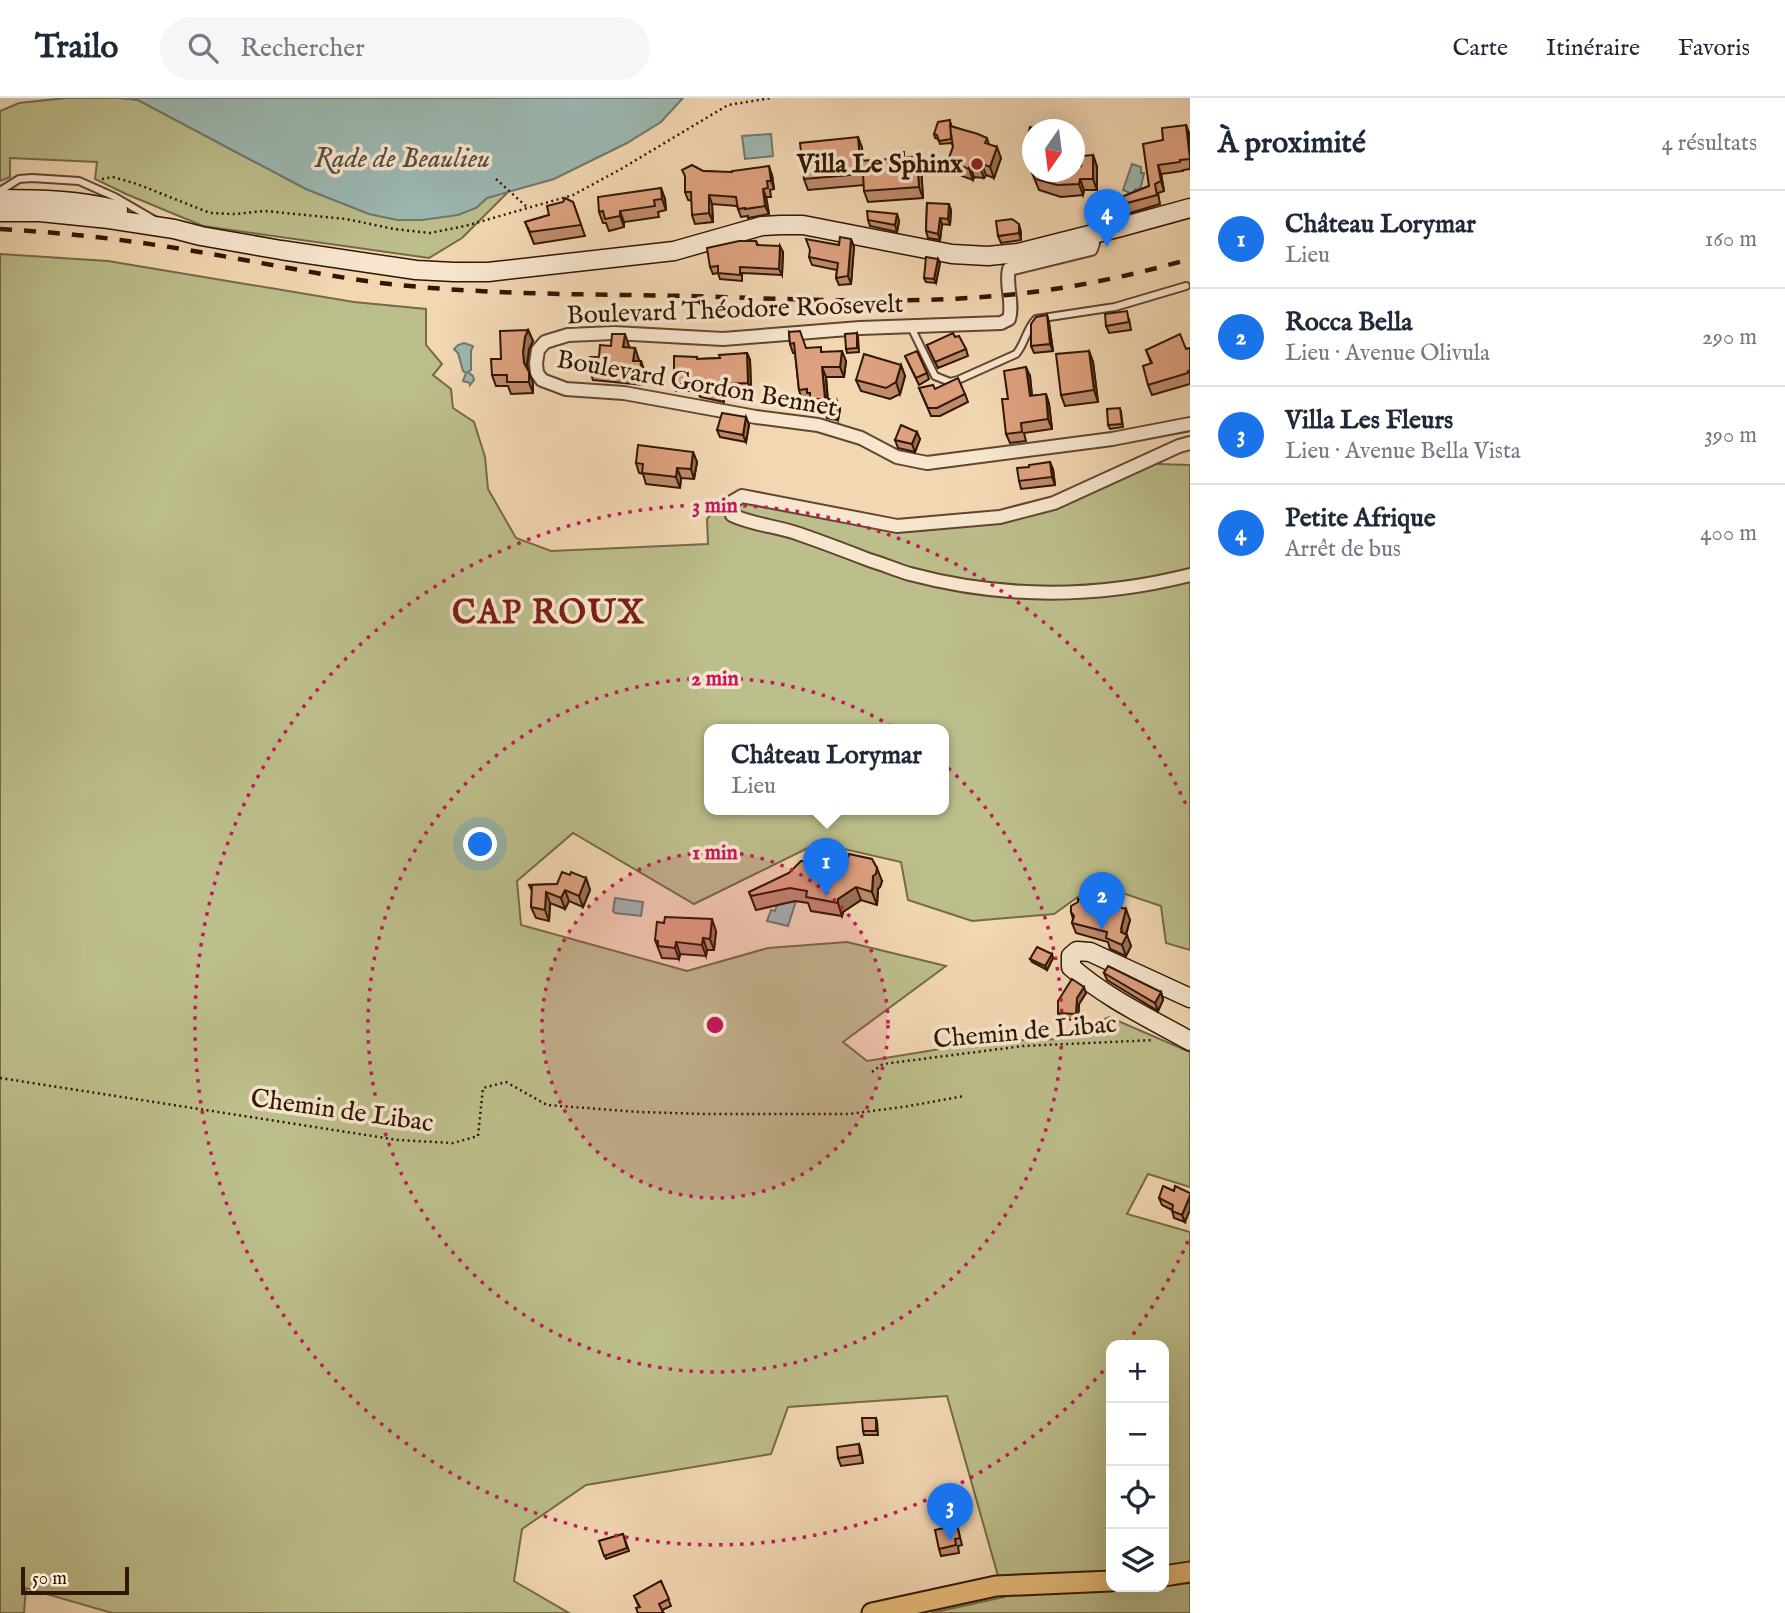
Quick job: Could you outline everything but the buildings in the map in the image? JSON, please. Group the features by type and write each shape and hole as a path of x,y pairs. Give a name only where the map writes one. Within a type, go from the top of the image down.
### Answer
{"main road":[{"path":"0,199 73,201 153,219 174,229"},
{"path":"0,212 69,214 416,270 488,272 674,251 762,226 781,225 803,225 952,254 988,256 1018,253 1190,208"},
{"path":"1190,998 1090,952 1077,951 1071,956 1071,967 1086,980 1138,1013 1190,1041"},
{"path":"1169,1575 1190,1572"},
{"path":"872,1613 996,1586 1106,1581"}],"street":[{"name":"Boulevard Théodore Roosevelt","path":"536,363 538,350 545,342 568,335 614,333 723,339 860,328 1006,322 1011,312 1007,277 1009,269 1091,249 1093,235"},
{"name":"Boulevard Gordon Bennet","path":"536,363 537,373 542,380 566,389 624,393 756,417 818,425 861,438 897,457 927,463 1112,439 1190,424"},
{"path":"1190,443 1054,503 1000,517 897,526 742,496 730,503 732,515 744,521 784,528 907,573 965,587 1079,594 1153,584 1190,575"}],"lane":[{"path":"0,191 19,179 79,181 115,197 153,219"},
{"path":"911,327 934,376 950,382 1016,354 1036,319 1115,307 1186,286"}],"path":[{"path":"101,179 113,177 137,184 210,213 265,211 346,219 430,233 465,226 573,195 728,105 772,98"},
{"path":"496,179 528,208"},
{"name":"Chemin de Libac","path":"872,1072 883,1064 1023,1046 1158,1040"},
{"name":"Chemin de Libac","path":"0,1078 398,1140 453,1143 478,1136 483,1088 506,1082 547,1105 679,1114 850,1114 964,1096"}],"green space":[{"path":"66,98 138,100 306,189 370,214 476,208 487,198 510,190 462,238 429,258 203,226 95,179 97,162 10,158 10,177 0,181 0,111 19,103"},
{"path":"0,254 108,261 354,302 426,309 426,345 442,364 433,375 451,389 453,408 474,422 485,457 488,489 516,538 551,551 708,544 707,519 724,498 745,493 902,522 999,512 1062,495 1127,463 1190,465 1190,950 1166,943 1161,906 1096,884 1054,914 972,921 908,900 901,862 818,843 694,904 573,833 517,881 521,925 687,971 768,948 847,942 946,966 843,1042 867,1061 989,1041 1061,1039 1109,1017 1190,1052 1190,1187 1148,1174 1127,1214 1190,1232 1190,1613 931,1613 1004,1597 947,1396 788,1407 771,1454 586,1485 522,1529 514,1581 569,1613 112,1613 26,1588 24,1613 0,1613"}],"water":[{"name":"Rade de Beaulieu","path":"121,98 683,98 661,122 627,143 554,179 487,198 476,208 458,215 397,220 369,214 306,189 138,100"},
{"path":"771,134 773,156 745,159 742,136"},
{"path":"1132,164 1141,167 1141,173 1144,173 1141,187 1135,189 1132,194 1123,190"},
{"path":"464,343 473,346 471,370 468,372 474,380 470,385 463,381 466,373 454,349"},
{"path":"615,898 643,902 641,916 615,913"},
{"path":"796,901 788,926 767,921 771,910 775,911 777,905"}],"railway":[{"path":"0,229 136,242 381,283 534,293 848,300 967,298 1076,285 1190,259"}],"place":[{"name":"Villa Le Sphinx","path":"977,164"},
{"name":"Petite Afrique","path":"1107,247"},
{"name":"Château Lorymar","path":"826,896"},
{"name":"Rocca Bella","path":"1102,930"},
{"name":"Villa Les Fleurs","path":"950,1541"}],"district":[{"name":"CAP ROUX","path":"549,614"}]}
